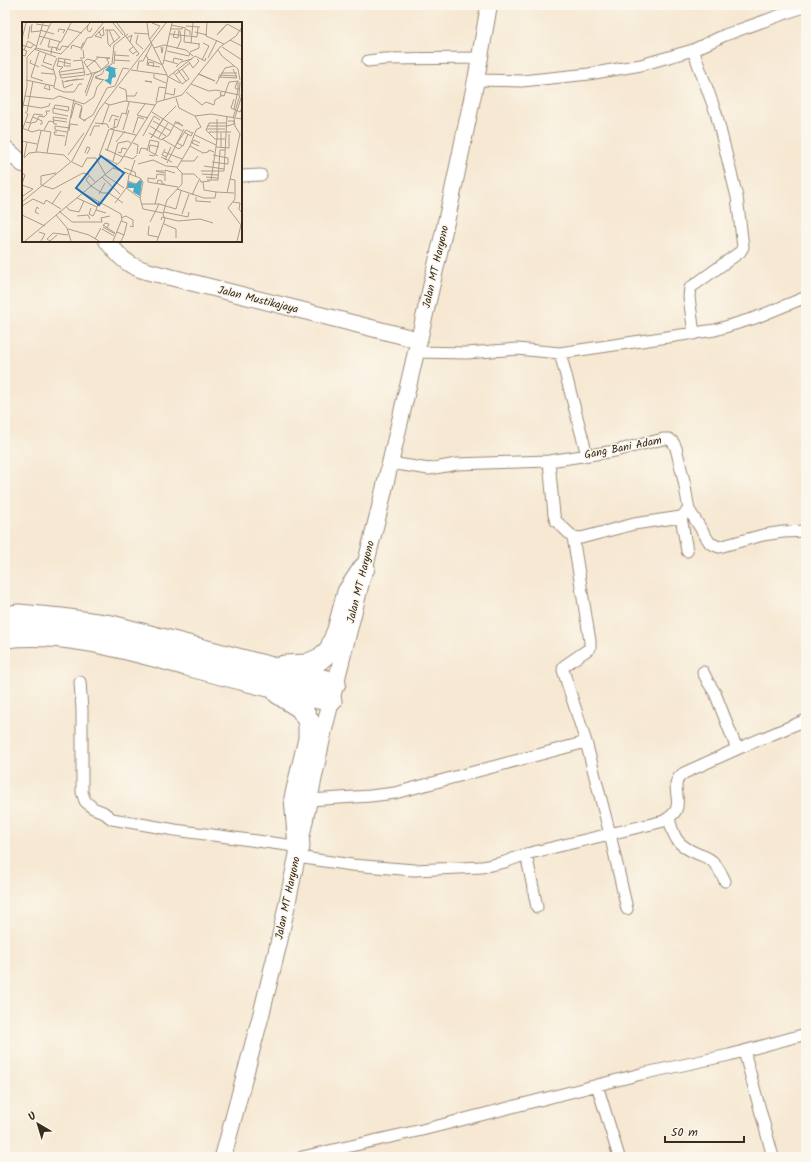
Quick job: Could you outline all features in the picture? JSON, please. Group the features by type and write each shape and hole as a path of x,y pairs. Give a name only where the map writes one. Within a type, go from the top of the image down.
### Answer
{"highway":[{"path":"263,675 306,666 320,659 330,650 338,630 348,592 364,568"},
{"path":"12,616 60,628 106,644 263,675 333,692"},
{"path":"13,636 60,628"},
{"path":"263,675 287,698 301,708 309,722 309,739 295,798 298,852"}],"main road":[{"name":"Jalan MT Haryono","path":"223,1157 279,942 333,692 418,346 451,200 490,5"},
{"path":"5,148 22,163"},
{"name":"Jalan Mustikajaya","path":"108,242 116,252 136,268 418,346"}],"street":[{"path":"476,80 522,81 589,74 641,65 693,50 725,35 806,6"},
{"path":"693,50 716,113 737,197 743,247 740,252 690,288 689,297 694,334"},
{"path":"368,61 384,59 480,58"},
{"path":"242,176 261,175"},
{"path":"418,346 467,353 517,349 560,352 715,330 755,318 806,297"},
{"path":"560,352 586,455"},
{"name":"Gang Bani Adam","path":"390,463 429,469 457,464 549,461 615,451 669,439 673,442 676,448 684,481 685,514 710,543 719,547 776,533 806,531"},
{"path":"549,461 554,515 556,521 573,538 590,641 590,648 565,665 563,670 586,742 610,834 627,909"},
{"path":"573,538 581,538 634,524 685,514 687,551"},
{"path":"703,672 708,682 716,692 737,749"},
{"path":"80,682 82,710 82,792 85,801 93,808 103,812 112,819 175,830 287,844 298,852 352,865 414,870 482,866 505,862 526,854 664,821 676,812 676,781 678,777 737,749 806,720"},
{"path":"309,800 395,793 586,742"},
{"path":"669,818 673,835 676,840 685,848 713,862 725,881"},
{"path":"526,854 537,908"},
{"path":"302,1157 422,1130 641,1074 744,1051 806,1034"},
{"path":"744,1051 773,1157"},
{"path":"597,1085 620,1157"}]}
